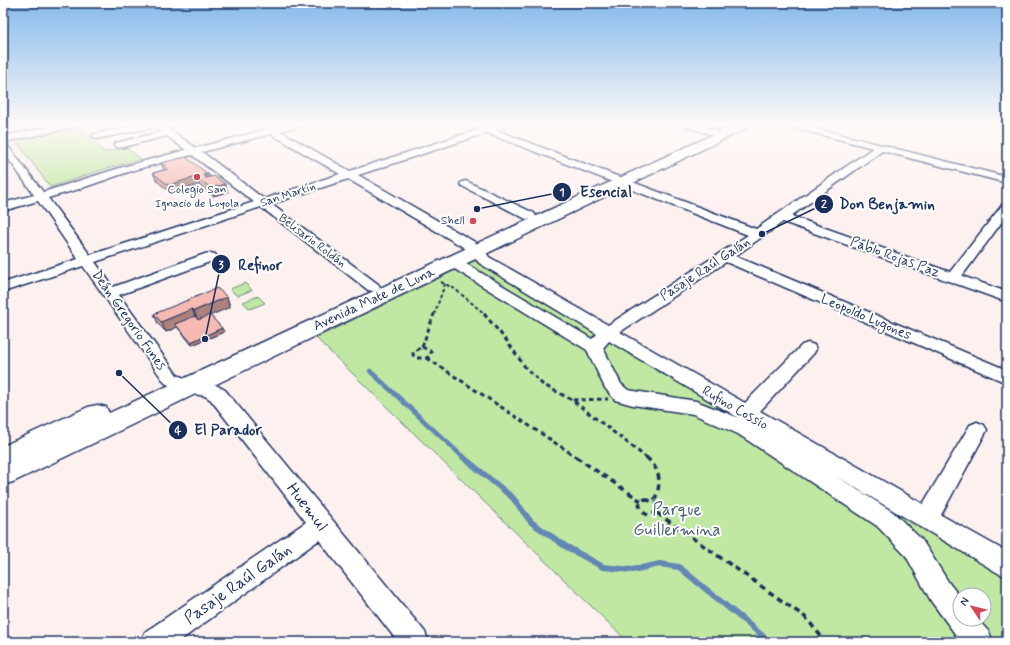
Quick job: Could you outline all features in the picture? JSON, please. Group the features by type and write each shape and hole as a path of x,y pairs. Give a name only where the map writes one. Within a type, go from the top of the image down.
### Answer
{"main road":[{"name":"Avenida Mate de Luna","path":"3,474 180,383 373,287 473,248 669,154"},
{"name":"Avenida Mate de Luna","path":"3,458 180,383 436,279 453,262 473,248 530,216 676,154"}],"street":[{"name":"Deán Gregorio Funes","path":"10,154 40,198 88,260 109,293 180,383"},
{"path":"3,207 40,198 130,168 182,154"},
{"name":"Belisario Roldán","path":"198,154 373,287"},
{"name":"Rufino Cossío","path":"312,154 473,248 484,260 601,340 746,414 1007,565"},
{"name":"San Martín","path":"3,288 411,154"},
{"path":"554,154 758,234"},
{"name":"Pasaje Raúl Galán","path":"601,340 725,257 871,154"},
{"path":"904,154 1007,180"},
{"path":"466,184 530,216"},
{"path":"953,278 1007,207"},
{"name":"Pablo Rojas Paz","path":"782,217 1007,297"},
{"path":"109,293 210,256"},
{"name":"Leopoldo Lugones","path":"725,257 1007,377"},
{"path":"453,262 601,340 614,388 622,395 696,408 745,429 885,519 914,548 940,592 979,642"},
{"path":"746,414 808,349"},
{"name":"Huemul","path":"180,383 210,390 218,395 415,642"},
{"path":"927,519 977,430"},
{"name":"Pasaje Raúl Galán","path":"155,642 322,525"}],"path":[{"path":"422,347 436,279 455,290 488,317 508,341 525,367 542,384 572,400 651,461 658,474 660,487 654,501"},
{"path":"427,358 431,354 431,351 427,348 422,347 413,352 413,355 416,358 427,358 535,428 641,501 650,499 654,501 658,505 659,509 657,513"},
{"path":"572,400 633,398"},
{"path":"641,501 639,505 640,510 645,514 652,515 657,513"},
{"path":"657,513 805,616 826,642"}],"green space":[{"path":"26,154 135,154 141,159 108,168 50,187"},
{"name":"Parque Guillermina","path":"474,261 1007,570 1007,642 628,642 316,338"},
{"path":"245,283 252,290 237,296 230,289"},
{"path":"258,296 265,303 250,309 243,302"}],"building":[{"path":"186,157 208,174 203,175 206,178 214,176 225,184 211,188 196,177 168,185 153,173 168,169 161,163"},
{"path":"217,288 227,297 194,311 192,309 161,322 154,314"},
{"path":"210,315 222,328 191,342 175,324 195,316 198,320"}],"waterway":[{"path":"370,371 464,458"},
{"path":"463,457 513,498 531,522 565,546 603,567 632,570 660,564 679,567 770,642"}],"place":[{"name":"Colegio San Ignacio de Loyola","path":"197,177"},
{"name":"Esencial","path":"477,209"},
{"name":"Shell","path":"473,221"},
{"name":"Don Benjamin","path":"762,234"},
{"name":"Refinor","path":"205,339"},
{"name":"El Parador","path":"119,373"}]}
